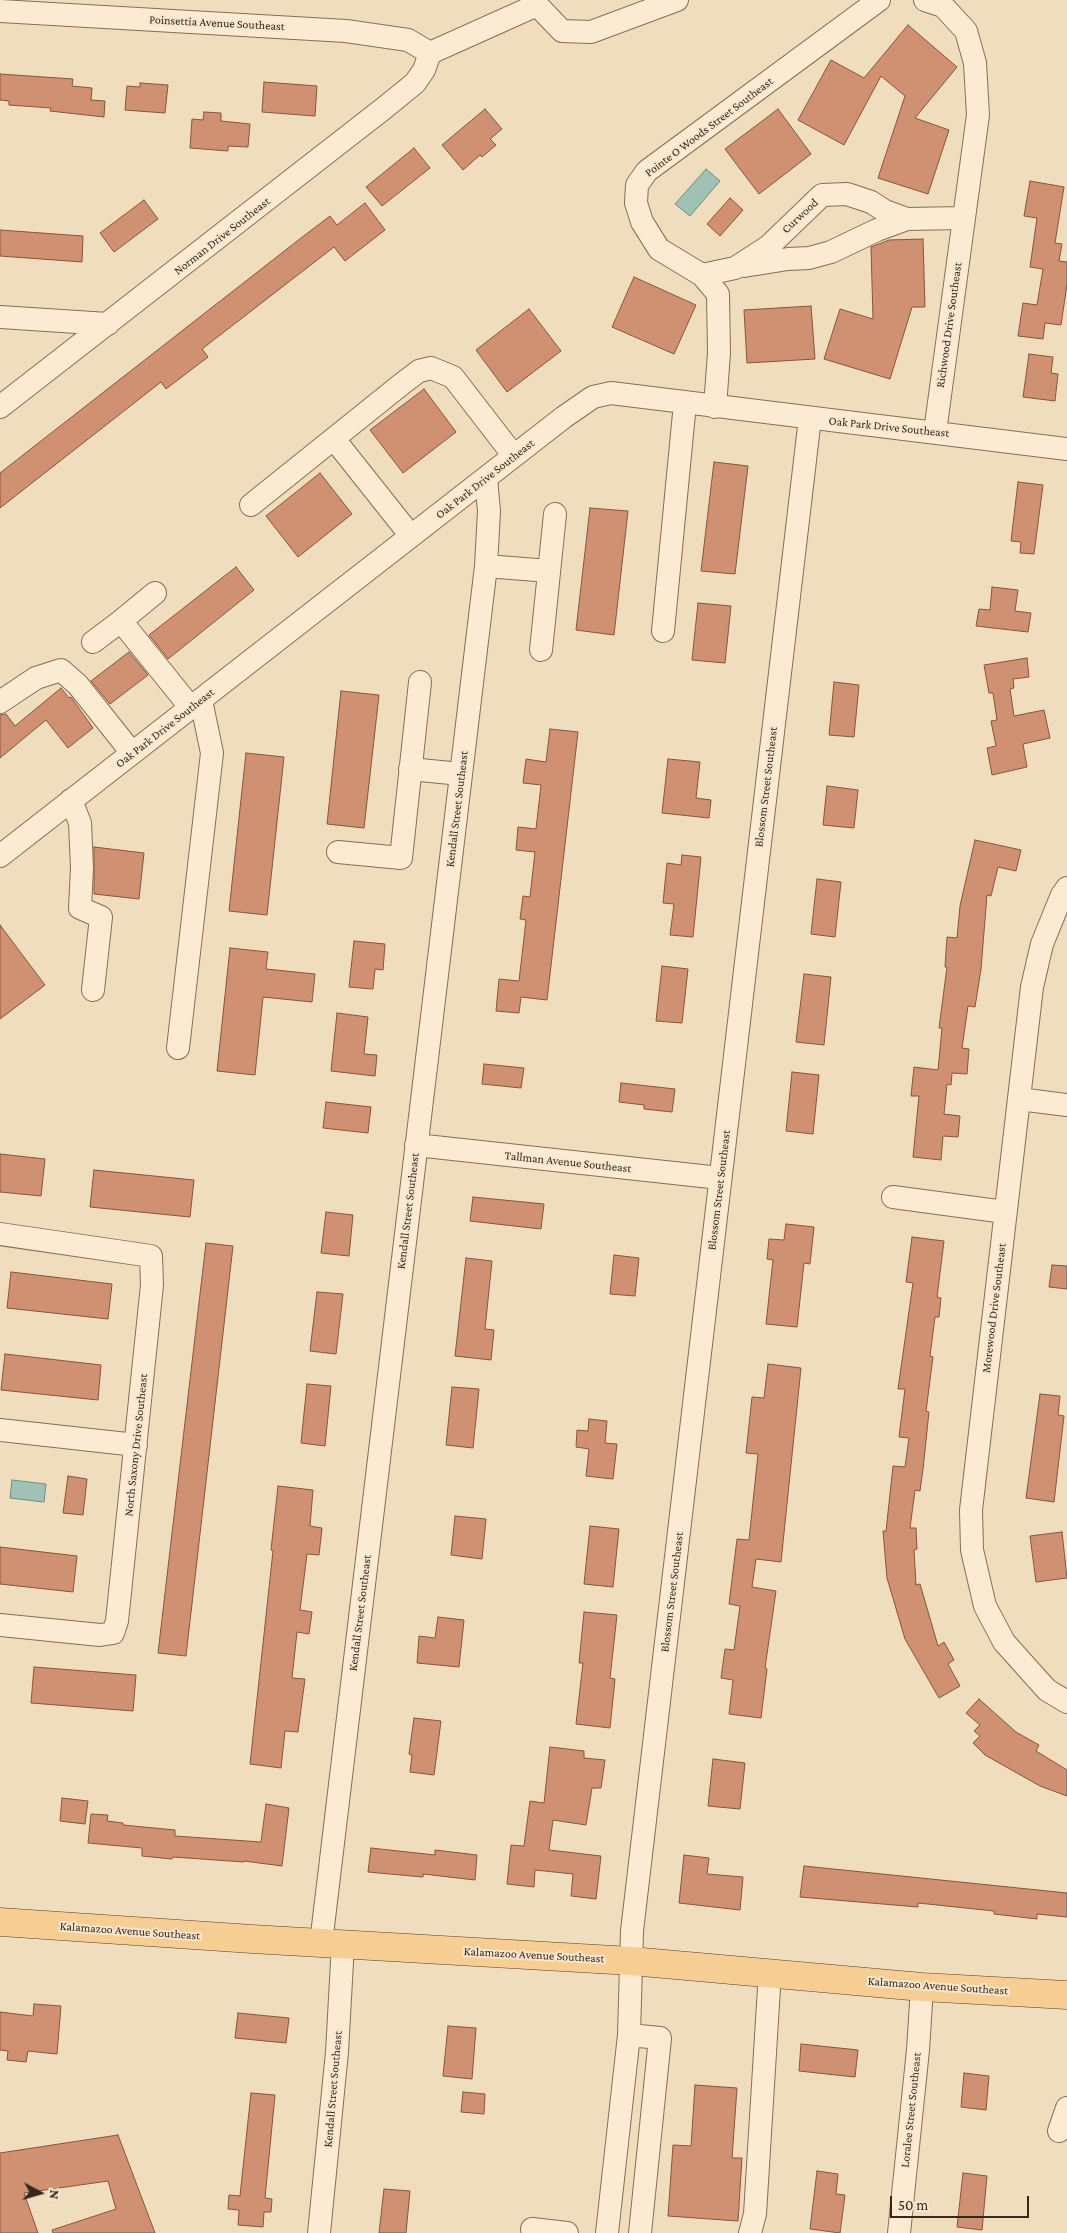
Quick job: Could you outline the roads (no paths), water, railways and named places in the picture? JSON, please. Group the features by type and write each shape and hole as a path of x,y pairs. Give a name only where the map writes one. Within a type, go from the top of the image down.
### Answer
{"main road":[{"name":"Kalamazoo Avenue Southeast","path":"0,1922 631,1961 922,1987 1067,1995"}],"street":[{"path":"430,53 536,3 562,31 591,32 677,0"},
{"name":"Pointe O Woods Street Southeast","path":"715,407 719,353 718,294 702,275 658,249 642,222 636,204 637,185 647,171 879,0"},
{"path":"925,0 943,6 966,31 975,63 978,115 964,218"},
{"name":"Poinsettia Avenue Southeast","path":"0,11 346,31 408,40 430,53"},
{"name":"Norman Drive Southeast","path":"0,407 402,93 415,82 424,70 430,53"},
{"name":"Curwood","path":"702,275 735,268 769,246 822,195 847,194 871,202 885,211 907,219 964,218"},
{"name":"Richwood Drive Southeast","path":"935,432 964,218"},
{"path":"735,268 788,259 808,258 831,252 877,230 907,219"},
{"path":"0,317 108,324"},
{"path":"251,505 411,377 419,371 431,368 453,377 514,456"},
{"name":"Oak Park Drive Southeast","path":"0,856 514,456 593,397 612,393 1067,449"},
{"path":"663,631 685,403"},
{"name":"Blossom Street Southeast","path":"606,2233 629,2035 634,1911 810,418"},
{"path":"334,439 411,536"},
{"name":"Kendall Street Southeast","path":"319,2233 337,2052 332,1944 416,1145 486,566 488,511 486,478"},
{"path":"541,650 555,514"},
{"path":"486,566 549,571"},
{"path":"93,642 156,593"},
{"path":"121,621 196,704 212,753 178,1048"},
{"path":"0,702 36,678 61,670 78,685 132,753"},
{"path":"338,852 400,858 420,682"},
{"path":"410,769 461,774"},
{"path":"71,800 80,823 80,908 101,917 93,990"},
{"name":"Morewood Drive Southeast","path":"1067,888 1062,895 1042,944 1032,987 971,1510 972,1550 985,1606 1004,1642 1047,1690 1067,1702"},
{"path":"1019,1099 1067,1105"},
{"name":"Tallman Avenue Southeast","path":"416,1145 720,1178"},
{"path":"893,1197 1005,1212"},
{"name":"North Saxony Drive Southeast","path":"0,1234 151,1256 152,1285 117,1621 113,1633 100,1636 0,1625"},
{"path":"0,1430 136,1445"},
{"path":"750,2233 755,2214 770,1972"},
{"name":"Loralee Street Southeast","path":"899,2233 918,2050 922,1987"},
{"path":"629,2035 660,2038 640,2233"},
{"path":"1059,2131 1067,2108"},
{"path":"532,2229 567,2233"}]}
